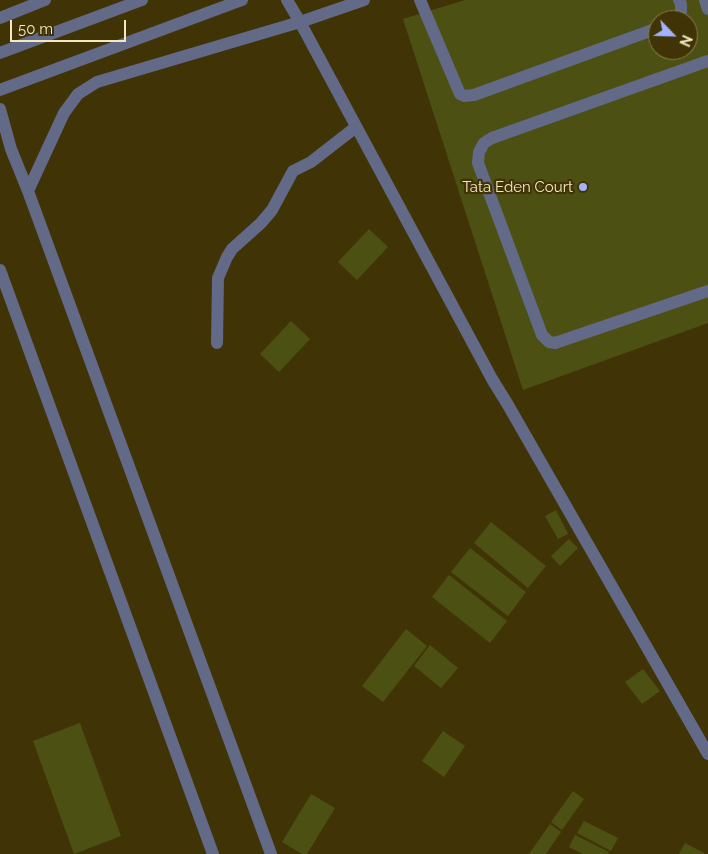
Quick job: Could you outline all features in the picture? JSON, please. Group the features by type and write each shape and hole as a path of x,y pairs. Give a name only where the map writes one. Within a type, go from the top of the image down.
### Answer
{"street":[{"path":"0,18 45,0"},
{"path":"0,53 142,0"},
{"path":"0,90 242,0"},
{"path":"287,0 492,378 708,754"},
{"path":"28,191 64,113 78,94 97,82 300,22 364,0"},
{"path":"420,0 460,94 464,96 474,95 648,32"},
{"path":"705,0 708,9"},
{"path":"708,61 492,138 484,143 479,152 478,163 542,335 550,342 555,343 708,291"},
{"path":"0,108 11,148 271,854"},
{"path":"217,343 218,278 232,249 261,223 272,210 293,171 311,162 356,127"},
{"path":"0,270 213,854"}],"building":[{"name":"Tata Eden Court","path":"465,0 708,0 708,323 523,390 403,19"},
{"path":"369,229 388,247 357,280 338,262"},
{"path":"291,321 310,339 279,372 260,354"},
{"path":"556,510 568,534 558,539 545,516"},
{"path":"491,522 546,566 528,588 474,543"},
{"path":"569,539 578,548 560,566 551,556"},
{"path":"470,548 526,592 508,616 451,572"},
{"path":"449,575 507,621 490,643 432,597"},
{"path":"406,629 427,646 383,702 362,686"},
{"path":"430,645 458,668 441,688 414,666"},
{"path":"643,669 660,691 642,704 625,682"},
{"path":"80,723 121,836 74,854 33,741"},
{"path":"443,731 465,746 444,777 422,761"},
{"path":"573,791 584,799 562,830 551,822"},
{"path":"311,794 335,808 307,854 302,854 282,842"},
{"path":"584,821 618,838 611,851 577,833"},
{"path":"550,824 561,832 546,854 529,854"},
{"path":"575,835 609,852 608,854 583,854 569,847"},
{"path":"685,843 704,853 704,854 679,854"}],"place":[{"name":"Tata Eden Court","path":"583,187"}]}
